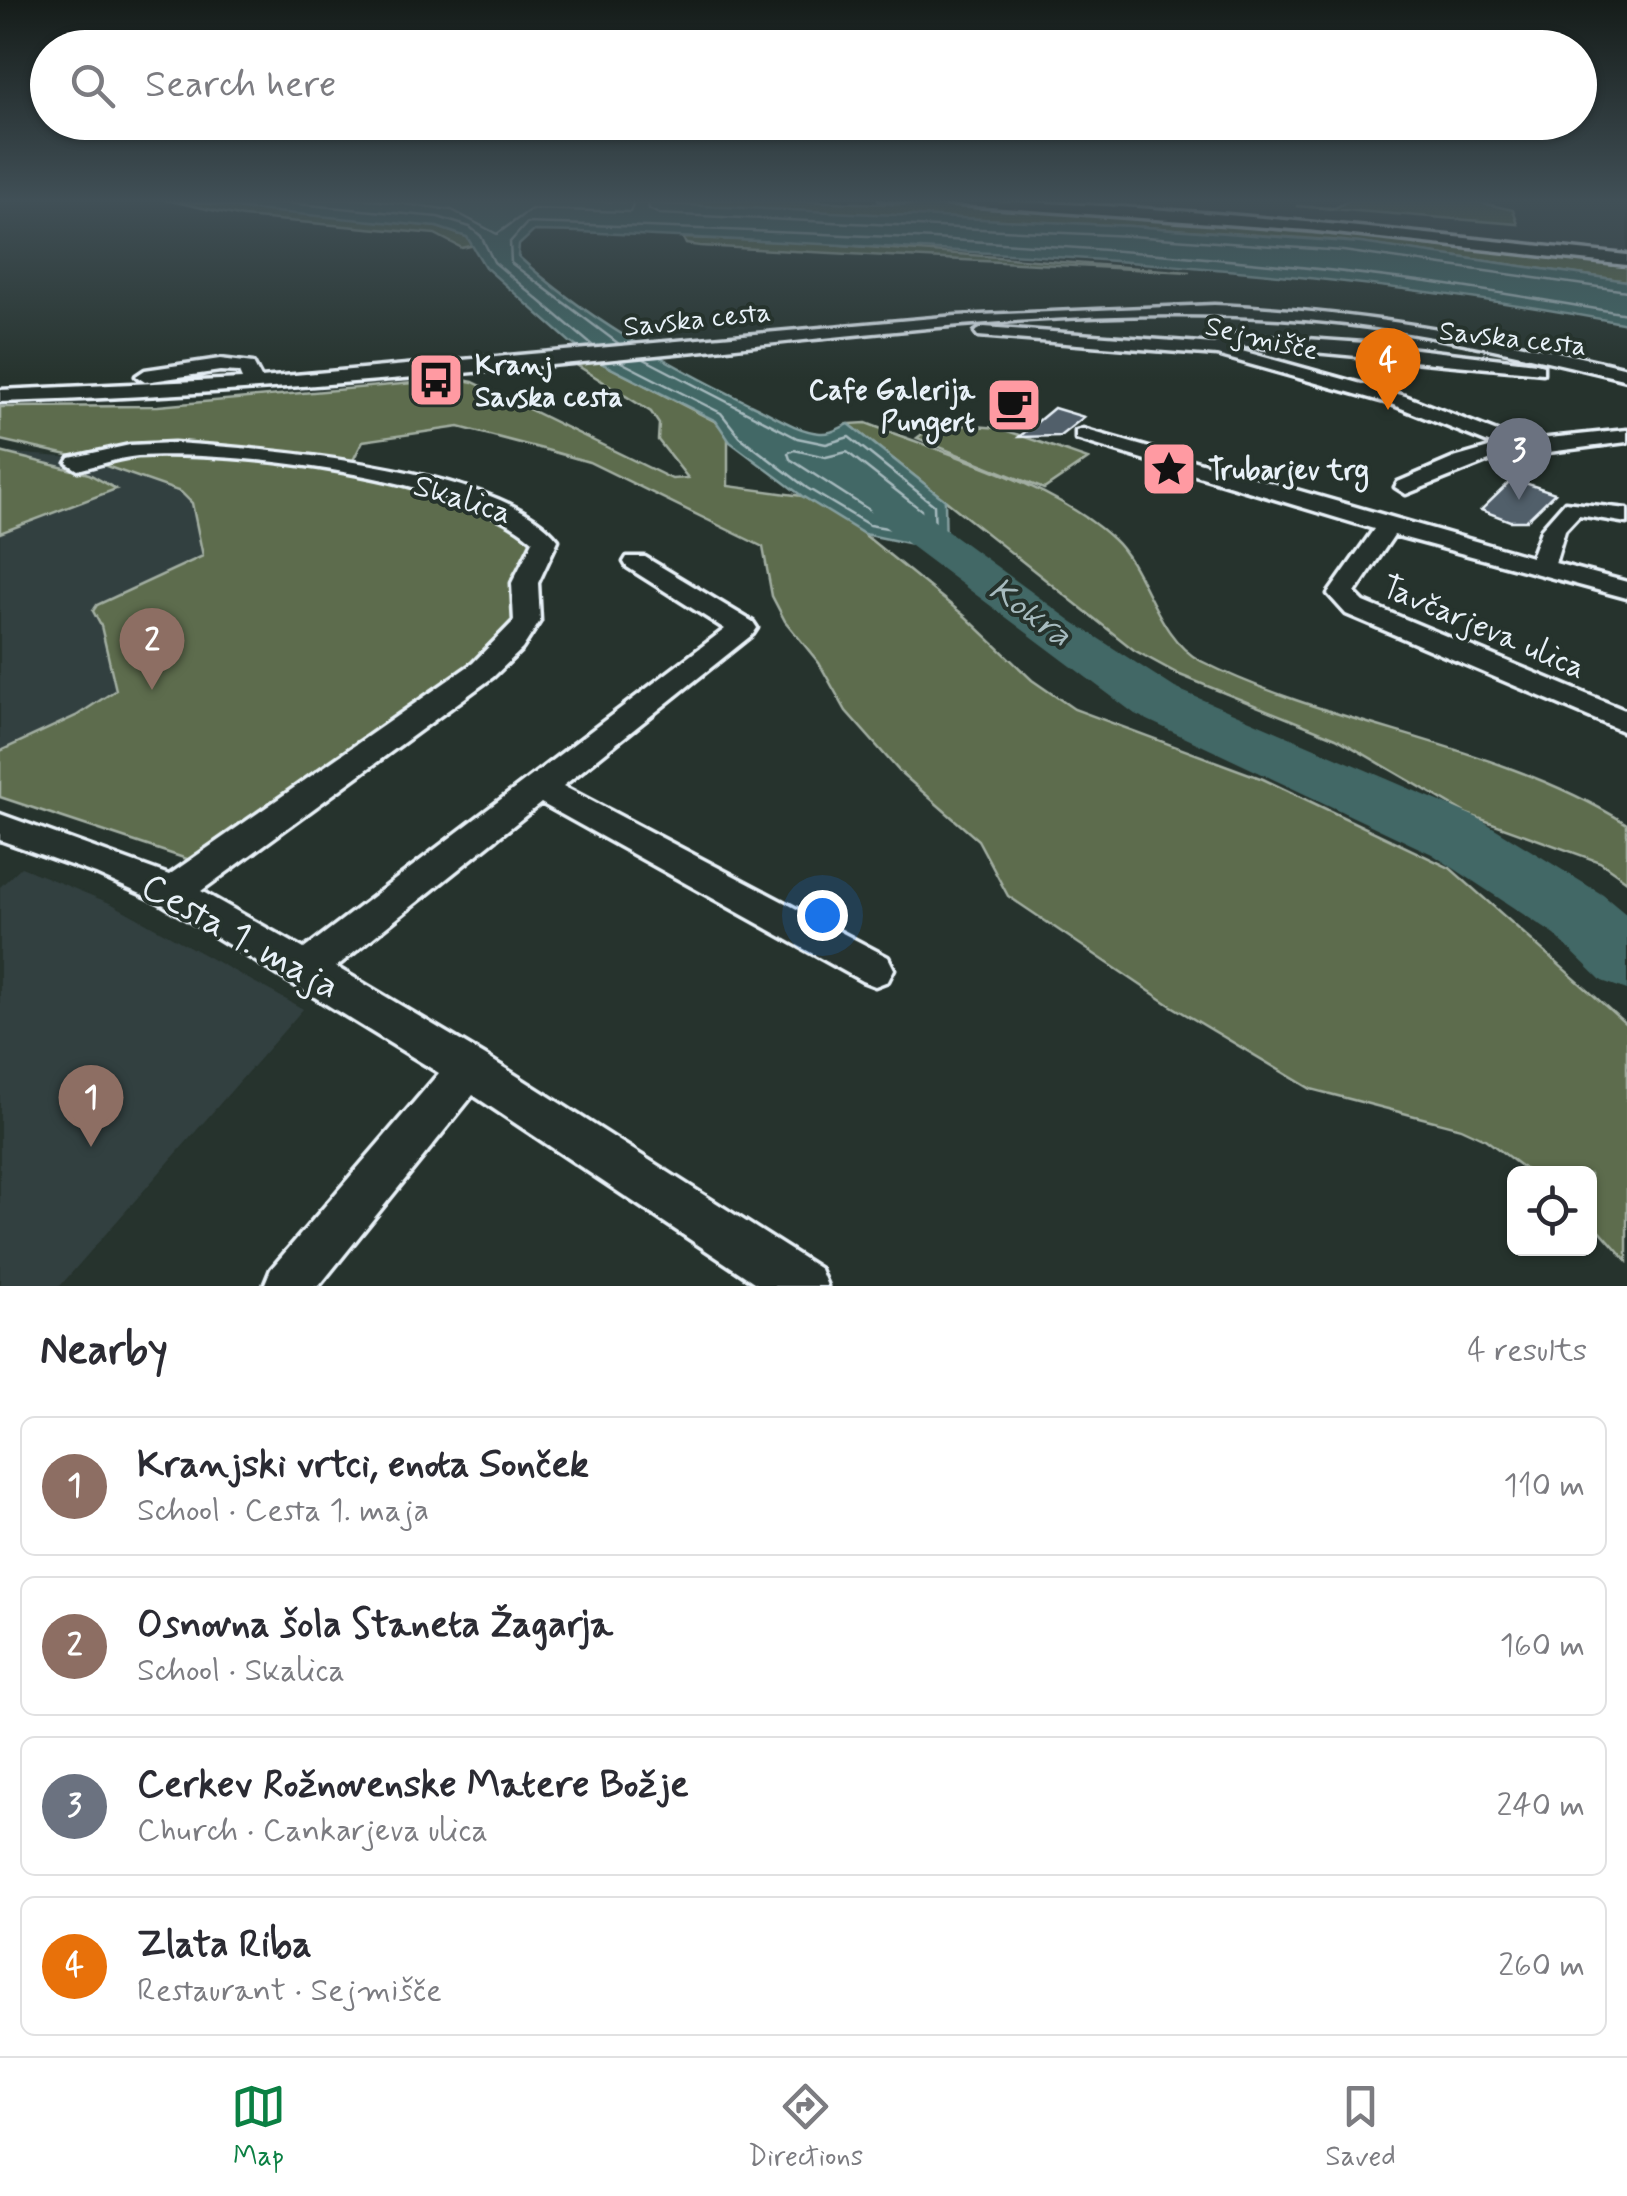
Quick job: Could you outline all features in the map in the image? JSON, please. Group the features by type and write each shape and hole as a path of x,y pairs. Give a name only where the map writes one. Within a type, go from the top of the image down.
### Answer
{"street":[{"name":"Savska cesta","path":"0,396 248,387 929,323 1125,310 1280,313 1424,331 1627,374"},
{"name":"Sejmišče","path":"929,323 948,330 1218,350 1398,400 1514,446"},
{"name":"Savska cesta","path":"1218,350 1232,339 1627,374"},
{"path":"0,377 132,377 220,365 246,367 252,378 248,387"},
{"path":"1083,435 1388,526 1627,590"},
{"path":"1406,487 1456,461 1514,446 1627,436"},
{"name":"Skalica","path":"78,462 138,450 367,470 515,512 538,524 546,540 525,583 527,621 512,643 483,670 172,892"},
{"path":"1538,564 1546,558 1554,528 1573,507 1627,516"},
{"name":"Tavčarjeva ulica","path":"1388,526 1340,594 1355,608 1627,722"},
{"path":"306,969 743,628 636,562"},
{"path":"536,786 876,969"},
{"name":"Cesta 1. maja","path":"0,828 172,892 469,1070 803,1286"},
{"path":"288,1286 469,1070"}],"shaded area":[{"path":"0,452 86,459 137,454 476,590 0,790"},
{"path":"21,867 112,904 303,1009 60,1286 0,1286 0,887"}],"green space":[{"path":"945,259 1022,259 1190,272"},
{"path":"1471,259 1569,259 1627,265 1627,281"},
{"path":"597,361 716,422 728,435 728,486 802,496 850,523 966,617 1032,680 1074,709 1263,779 1450,868 1627,1025 1627,1261 1597,1227 1597,1166 1521,1166 1485,1139 1461,1128 1311,1089 1170,1005 1008,896 978,840 900,772 846,711 819,663 785,621 772,596 763,547 589,462 459,427 363,441 349,468 517,520 536,546 511,581 518,622 504,641 193,861 0,797 0,751 76,716 116,690 101,626 93,611 97,605 203,556 192,503 181,492 86,459 0,440 0,407 158,406 458,379 473,382 672,479 688,478 658,440 659,424 651,412 575,364"},
{"path":"866,423 1028,485 1088,519 1124,552 1173,636 1201,661 1307,704 1525,774 1627,824 1627,881 1600,862 1467,814 1336,738 1180,675 1134,650 849,424"},
{"path":"937,423 999,428 1088,459 1044,489 917,438"},
{"path":"0,452 89,474 116,489 0,533"}],"water":[{"path":"480,259 521,259 571,300 628,338 784,422 824,433 849,424 945,500 946,551 864,534 802,496 730,442 716,421 597,361 570,342"},
{"path":"1089,259 1473,259 1627,281 1627,324 1367,284"}],"building":[{"path":"1054,408 1084,417 1060,436 1019,437"},
{"path":"1513,479 1555,493 1526,521 1510,521 1481,510"}],"waterway":[{"name":"Kokra","path":"891,510 1055,633 1155,701 1455,836 1579,915 1627,959"}],"place":[{"name":"Kranj Savska cesta","path":"436,380"},
{"name":"Cafe Galerija Pungert","path":"1014,405"},
{"name":"Zlata Riba","path":"1388,410"},
{"name":"Trubarjev trg","path":"1169,469"},
{"name":"Cerkev Rožnovenske Matere Božje","path":"1519,500"},
{"name":"Osnovna šola Staneta Žagarja","path":"152,690"},
{"name":"Kranjski vrtci, enota Sonček","path":"91,1147"}]}
